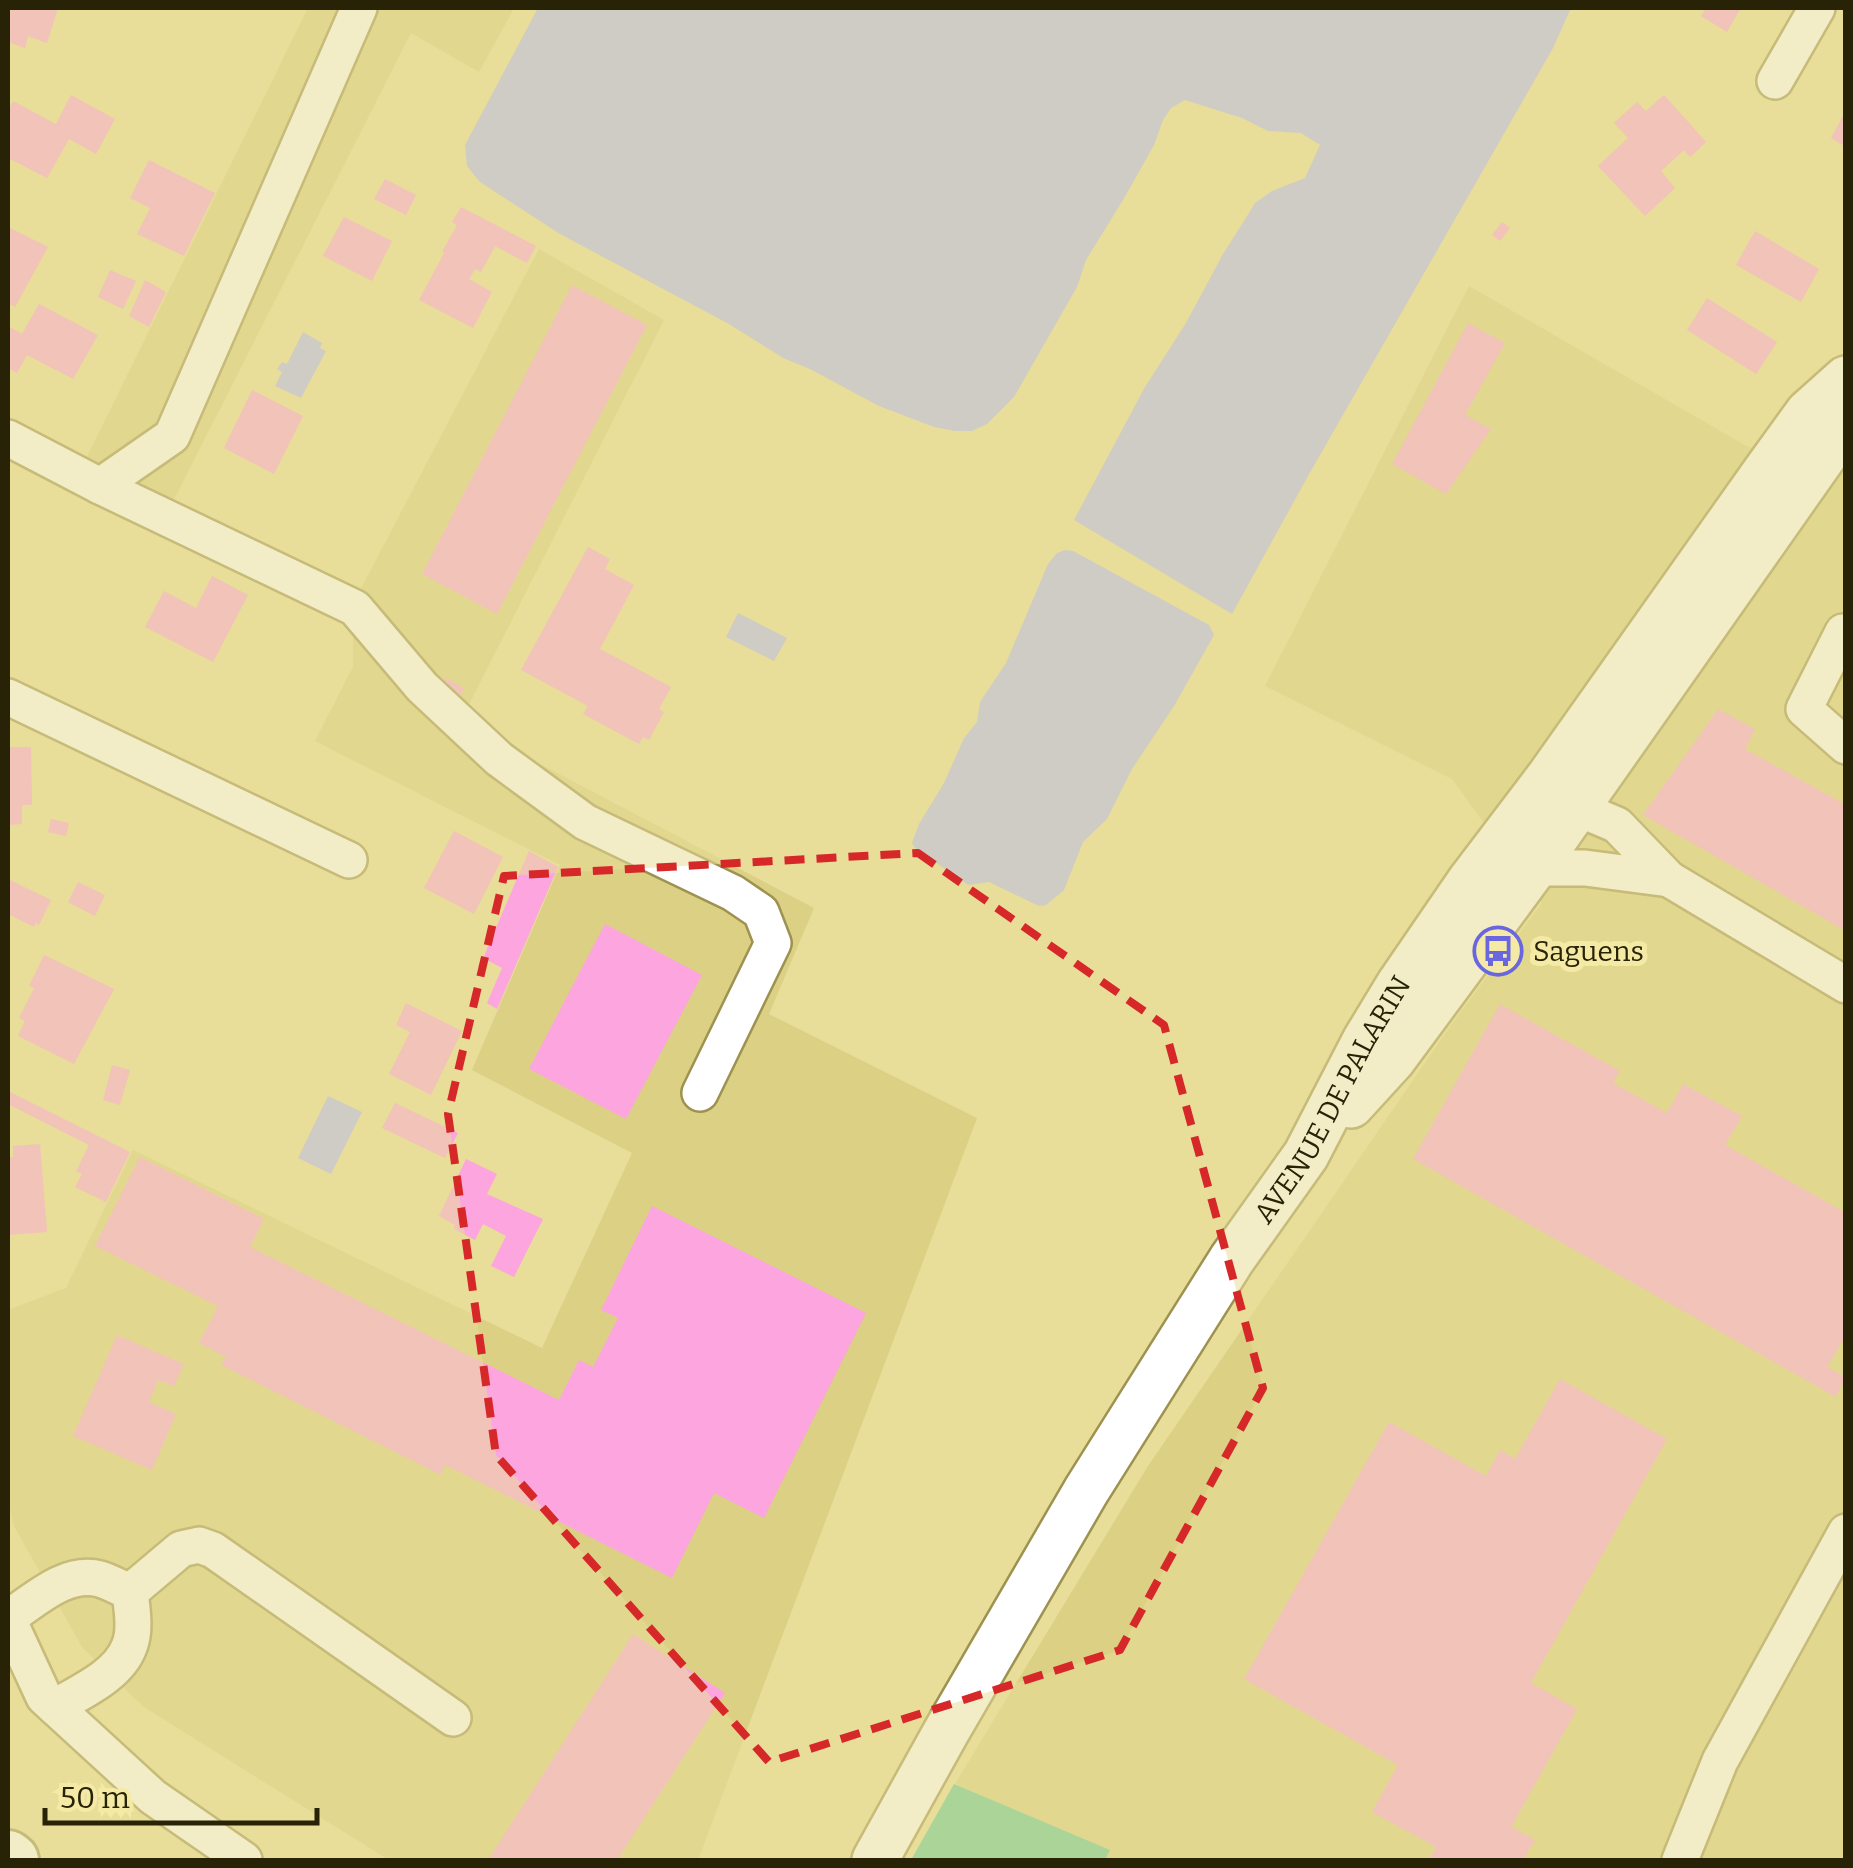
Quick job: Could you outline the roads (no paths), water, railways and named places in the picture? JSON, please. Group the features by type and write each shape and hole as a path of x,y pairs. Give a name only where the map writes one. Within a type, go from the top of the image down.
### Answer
{"main road":[{"name":"AVENUE DE PALARIN","path":"875,1860 1086,1491 1232,1259 1306,1155 1393,1059 1534,868 1808,413 1846,379"},
{"name":"AVENUE DE PALARIN","path":"1306,1155 1399,984 1470,880 1570,803 1846,424"}],"street":[{"path":"100,486 172,436 358,8"},
{"path":"1775,81 1817,8"},
{"path":"8,438 355,608 422,687 499,759 585,822 733,893 761,912 773,943 700,1093"},
{"path":"1846,632 1804,709 1846,746"},
{"path":"8,697 349,860"},
{"path":"1570,803 1586,868"},
{"path":"1570,803 1668,879 1846,984"},
{"path":"1534,868 1586,868 1668,879"},
{"path":"1680,1860 1720,1761 1835,1578 1846,1532"},
{"path":"130,1592 181,1549 199,1545 213,1550 453,1718"},
{"path":"130,1592 102,1579 83,1577 63,1582 8,1619 44,1697 154,1797 244,1860"},
{"path":"56,1707 114,1669 130,1647 130,1592"}],"water":[{"path":"538,8 1571,8 1553,48 1232,614 1074,520 1145,387 1255,203 1272,191 1305,178 1320,145 1301,133 1268,131 1242,118 1185,100 1171,108 1014,397 987,424 972,431 955,431 879,406 783,358 729,324 560,234 480,182 467,166 465,145"},
{"path":"303,332 322,343 320,348 326,351 301,398 275,386 282,372 277,369 282,362 287,364"},
{"path":"1065,550 1209,625 1214,635 1132,769 1107,819 1083,842 1064,890 1039,906 989,882 968,885 912,843 964,738 977,722 980,702 1006,663 1048,564"},
{"path":"738,613 787,638 774,661 726,637"},
{"path":"328,1096 362,1112 331,1174 298,1158"}],"place":[{"name":"Saguens","path":"1498,951"}]}
